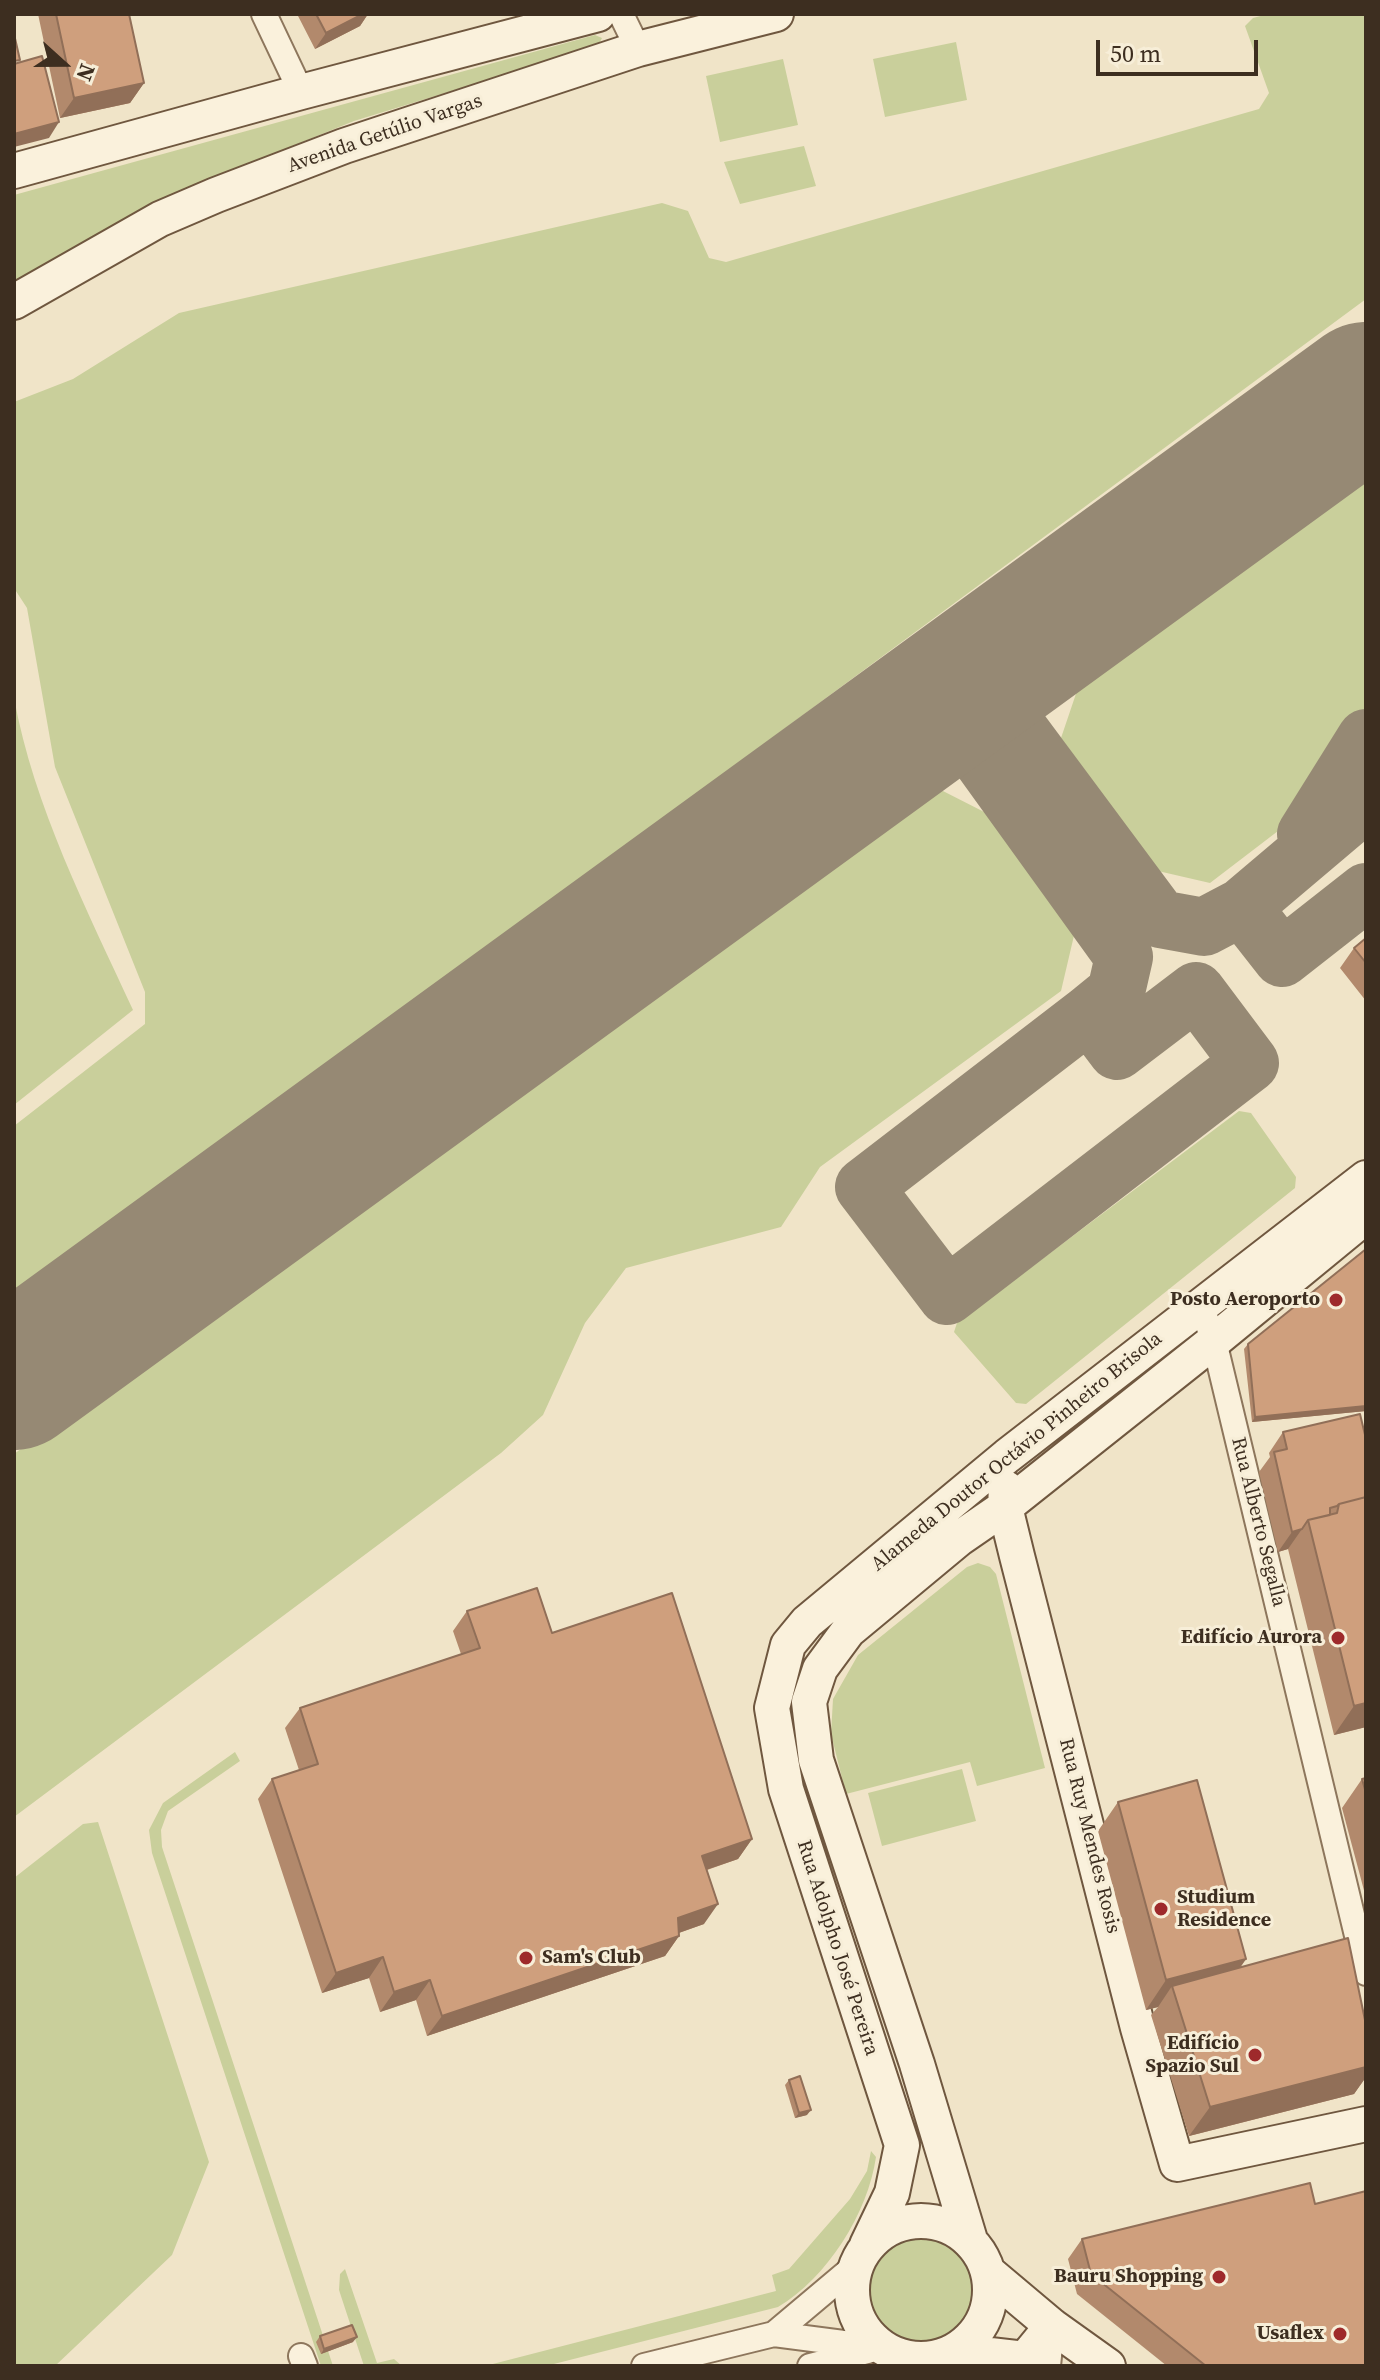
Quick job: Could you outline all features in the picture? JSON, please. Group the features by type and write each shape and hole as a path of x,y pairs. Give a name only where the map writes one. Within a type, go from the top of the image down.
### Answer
{"street":[{"path":"264,14 301,92"},
{"path":"14,171 598,14"},
{"path":"621,14 638,49"},
{"name":"Avenida Getúlio Vargas","path":"14,302 160,219 344,146 638,49 776,14"},
{"name":"Alameda Doutor Octávio Pinheiro Brisola","path":"788,1645 807,1622 1007,1456 1366,1178"},
{"name":"Alameda Doutor Octávio Pinheiro Brisola","path":"820,1669 848,1631 960,1538 1005,1507 1366,1216"},
{"name":"Rua Alberto Segalla","path":"1201,1306 1214,1341 1366,1973"},
{"name":"Rua Ruy Mendes Rosis","path":"1007,1456 1005,1507 1134,2013 1177,2164 1366,2124"},
{"path":"960,1538 1017,1556"},
{"name":"Rua Adolpho José Pereira","path":"788,1645 772,1708 786,1789 902,2145 892,2193 862,2255"},
{"name":"Rua Adolpho José Pereira","path":"820,1669 809,1702 816,1760 917,2064 970,2240"},
{"path":"774,2334 862,2255 884,2230 906,2222 929,2220 951,2227 970,2240 982,2255 989,2273 990,2296 985,2317 973,2337 955,2351 938,2358 920,2360 901,2357 882,2348 866,2334 855,2313 851,2289 862,2255"},
{"path":"989,2273 1052,2326 1108,2366"},
{"path":"955,2351 1025,2359 1052,2326"},
{"path":"1048,2366 1052,2326"},
{"path":"644,2366 774,2334 882,2348"},
{"path":"810,2366 882,2348"}],"green space":[{"path":"1268,14 1366,14 1366,299 14,1298 14,1126 145,1024 145,992 55,767 27,608 14,588 14,402 73,379 179,313 662,203 688,211 709,258 726,262 1259,109 1269,93 1245,26 1253,18"},
{"path":"595,35 602,38 598,46 354,121 216,177 135,212 14,282 14,195"},
{"path":"956,42 967,100 885,117 873,59"},
{"path":"783,59 798,125 720,142 706,76"},
{"path":"804,146 816,186 740,204 724,162"},
{"path":"1366,468 1366,709 1295,818 1210,883 1158,871 1061,738 1082,676"},
{"path":"14,698 23,739 48,818 133,1010 14,1105"},
{"path":"941,790 994,817 1076,927 1061,991 820,1167 781,1227 626,1268 585,1323 543,1415 501,1453 14,1817 14,1454 901,795"},
{"path":"1239,1111 1251,1113 1296,1177 1295,1188 1026,1404 1016,1403 954,1332 957,1323"},
{"path":"978,1563 990,1567 996,1574 1045,1768 977,1786 970,1762 846,1794 831,1734 833,1699 858,1655 967,1567"},
{"path":"235,1752 240,1761 168,1811 161,1830 162,1847 333,2366 321,2366 152,1853 149,1830 163,1803"},
{"path":"962,1769 976,1821 882,1846 868,1793"},
{"path":"98,1822 209,2162 172,2255 55,2366 14,2366 14,1878 83,1824"},
{"path":"871,2151 876,2157 872,2178 842,2242 813,2279 778,2307 546,2366 485,2366 776,2291 772,2275 789,2269 850,2199 867,2171"},
{"path":"919,2235 940,2239 959,2251 971,2270 975,2291 971,2312 959,2331 940,2343 919,2347 898,2343 879,2331 867,2312 863,2291 867,2270 879,2251 898,2239"},
{"path":"345,2269 377,2363 394,2359 402,2366 364,2366 339,2290 340,2274"}],"building":[{"path":"56,14 129,14 144,83 74,98"},
{"path":"316,14 363,14 326,33"},
{"path":"14,34 20,60 14,61"},
{"path":"42,56 59,122 14,134 14,64"},
{"path":"1366,938 1366,963 1354,948"},
{"name":"Posto Aeroporto","path":"1366,1249 1366,1406 1255,1417 1248,1344"},
{"path":"1360,1414 1366,1439 1366,1497 1330,1508 1330,1515 1308,1520 1302,1529 1292,1532 1274,1452 1287,1449 1283,1432"},
{"path":"1366,1497 1366,1703 1354,1706 1308,1520 1337,1513 1339,1504"},
{"path":"537,1588 552,1633 672,1593 752,1839 702,1856 718,1904 678,1918 679,1936 442,2016 430,1980 394,1992 383,1957 336,1973 272,1779 318,1764 300,1708 480,1648 467,1611"},
{"path":"1197,1780 1246,1959 1166,1980 1118,1802"},
{"name":"Edifício Spazio Sul","path":"1348,1938 1366,2025 1366,2067 1210,2107 1172,1986"},
{"path":"800,2076 811,2110 799,2113 789,2080"},
{"name":"Bauru Shopping","path":"1310,2183 1315,2204 1366,2191 1366,2366 1206,2366 1091,2274 1082,2239"},
{"path":"352,2325 357,2337 324,2349 320,2336"}],"taxiway":[{"path":"1038,634 1012,720 1160,919 1204,927 1242,907"},
{"path":"895,736 974,749 1124,957 1116,992 1089,1014"},
{"path":"1306,834 1366,738"},
{"path":"1366,802 1242,907 1282,958 1366,892"},
{"path":"1196,991 1250,1063 947,1296 864,1187 1089,1014 1117,1051 1196,991"}],"runway":[{"path":"14,1378 1366,394"}],"place":[{"name":"Posto Aeroporto","path":"1336,1300"},
{"name":"Edifício Aurora","path":"1338,1638"},
{"name":"Studium Residence","path":"1161,1909"},
{"name":"Sam's Club","path":"526,1958"},
{"name":"Edifício Spazio Sul","path":"1255,2055"},
{"name":"Bauru Shopping","path":"1219,2277"},
{"name":"Usaflex","path":"1340,2334"}]}
